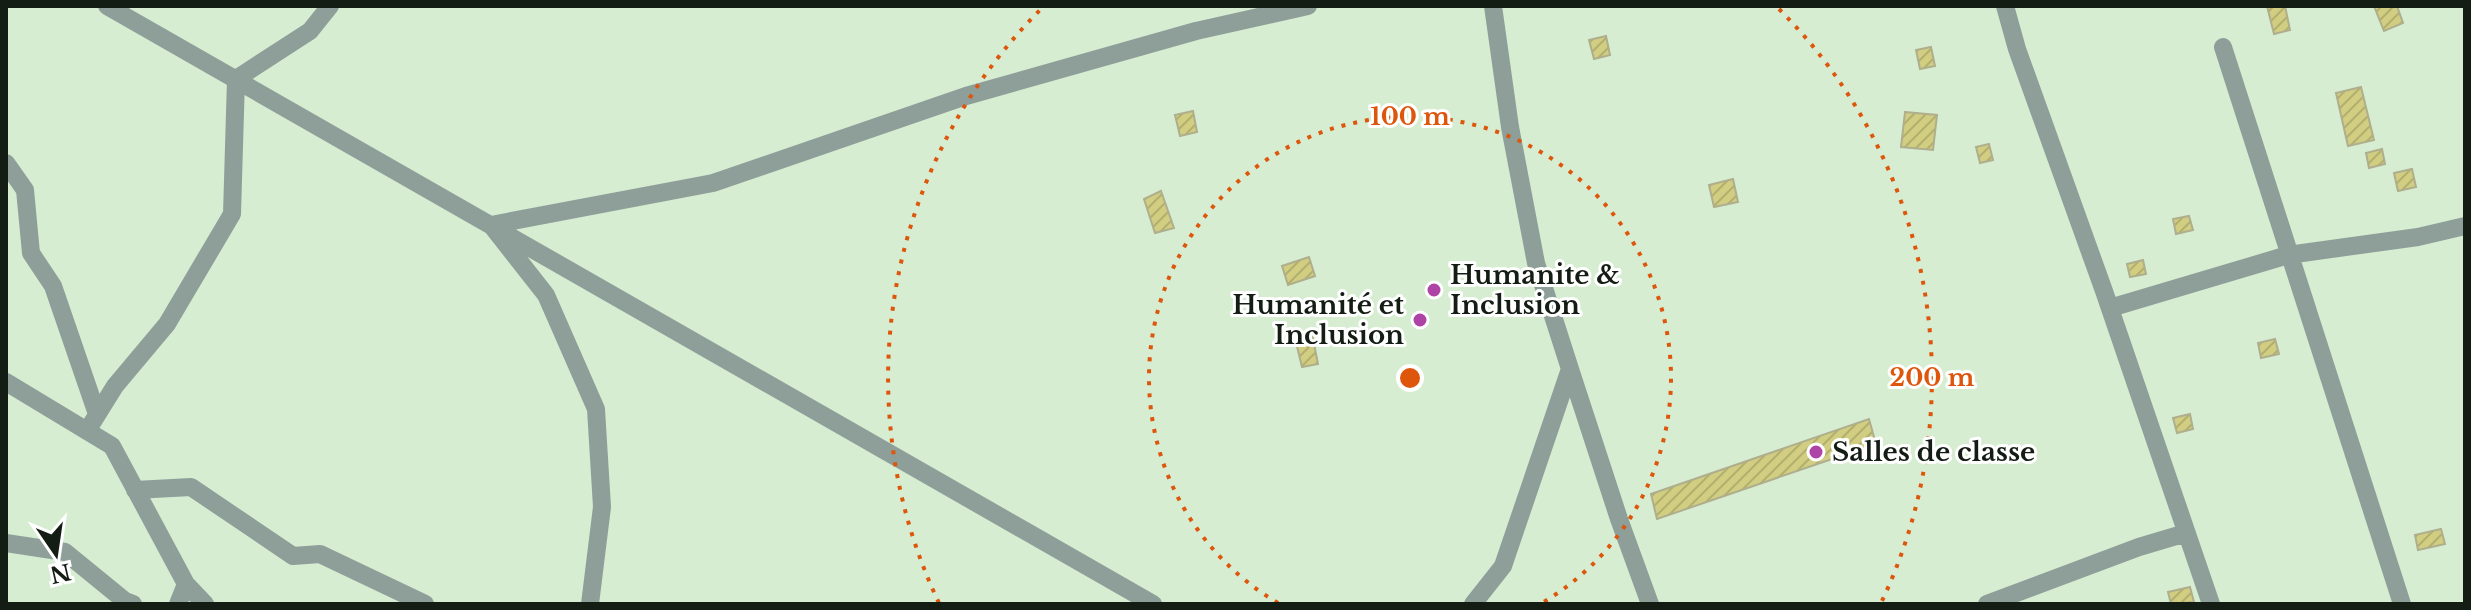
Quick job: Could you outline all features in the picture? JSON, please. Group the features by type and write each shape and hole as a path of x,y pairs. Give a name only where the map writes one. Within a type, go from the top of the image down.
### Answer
{"street":[{"path":"107,6 1153,604"},
{"path":"236,79 310,31 330,6"},
{"path":"491,225 713,183 966,96 1196,31 1308,6"},
{"path":"1493,6 1510,127 1536,263 1650,604"},
{"path":"2005,6 2017,49 2211,604"},
{"path":"2223,47 2402,604"},
{"path":"87,431 115,386 167,324 232,214 236,79"},
{"path":"6,163 25,190 31,253 53,286 97,414"},
{"path":"491,225 546,295 596,409 602,507 590,604"},
{"path":"2110,308 2288,255 2464,231"},
{"path":"1473,604 1503,566 1570,369"},
{"path":"6,382 112,446 186,584 205,604"},
{"path":"135,490 191,487 293,556 320,554 425,604"},
{"path":"1987,604 2139,547 2186,533"},
{"path":"6,543 65,552 125,601 133,604"},
{"path":"178,604 186,584"}],"building":[{"path":"2267,6 2285,6 2290,30 2274,34"},
{"path":"2374,6 2397,6 2403,23 2384,31"},
{"path":"1606,36 1610,55 1594,59 1589,40"},
{"path":"1931,47 1935,66 1920,69 1916,50"},
{"path":"2361,87 2374,140 2348,146 2336,93"},
{"path":"1193,111 1197,132 1180,136 1175,115"},
{"path":"1905,112 1937,115 1933,150 1901,147"},
{"path":"1989,144 1993,160 1980,163 1976,147"},
{"path":"2382,149 2385,164 2369,168 2366,153"},
{"path":"2412,169 2416,187 2398,191 2394,173"},
{"path":"1733,179 1738,202 1714,207 1709,185"},
{"path":"1161,191 1174,228 1155,233 1144,199"},
{"path":"2189,216 2193,230 2176,234 2173,219"},
{"path":"1309,257 1315,276 1288,285 1282,266"},
{"path":"2143,260 2146,274 2130,277 2127,264"},
{"path":"1312,334 1318,364 1302,367 1295,338"},
{"path":"2275,339 2279,354 2261,358 2258,343"},
{"path":"2190,414 2193,429 2177,433 2173,418"},
{"path":"1869,419 1876,444 1657,519 1651,494"},
{"path":"2441,529 2445,544 2418,550 2415,535"},
{"path":"2190,587 2194,602 2171,604 2168,592"}],"place":[{"name":"Humanite & Inclusion","path":"1434,290"},
{"name":"Humanité et Inclusion","path":"1420,320"},
{"name":"Salles de classe","path":"1816,452"}]}
